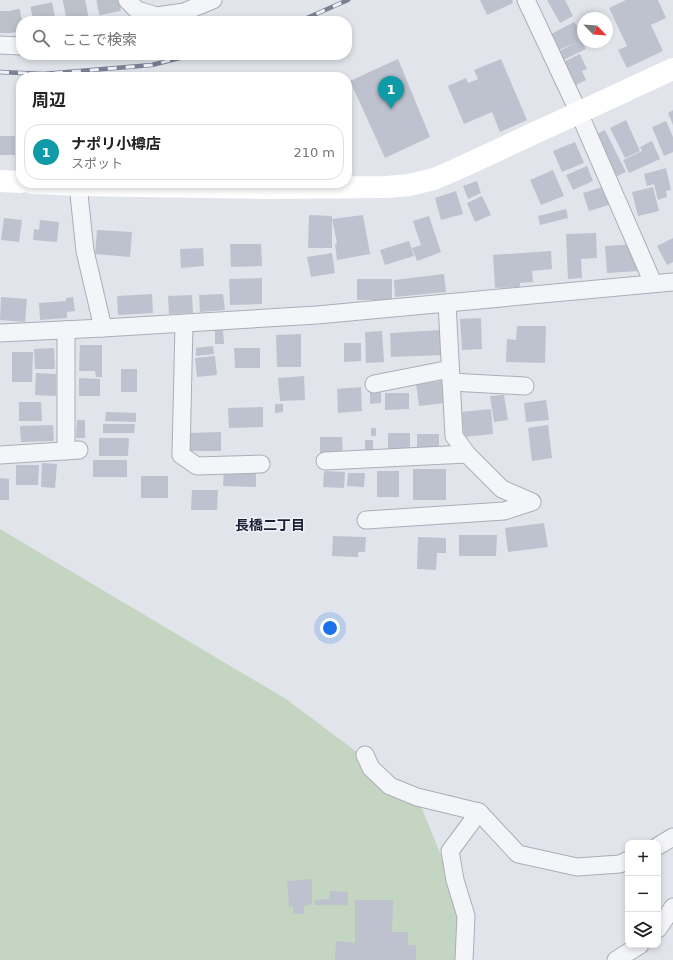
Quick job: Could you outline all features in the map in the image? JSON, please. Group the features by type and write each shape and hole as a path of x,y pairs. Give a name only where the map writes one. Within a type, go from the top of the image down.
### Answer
{"street":[{"path":"127,0 137,10 146,16"},
{"path":"165,16 184,12 213,0"},
{"path":"526,0 579,113 653,283"},
{"path":"0,46 16,46"},
{"path":"352,187 409,185 434,179 673,69"},
{"path":"0,181 16,182"},
{"path":"78,188 85,251 103,328"},
{"path":"0,332 184,324 318,315 673,282"},
{"path":"366,520 504,511 532,502 502,489 467,454 454,436 447,303"},
{"path":"184,324 181,455 198,466 261,464"},
{"path":"0,456 72,451 66,330"},
{"path":"374,384 451,375 524,386"},
{"path":"325,461 467,454"},
{"path":"365,755 371,768 390,786 417,797 479,812 518,854 577,867 620,864 625,862"},
{"path":"464,960 466,916 455,880 450,851 479,812"},
{"path":"661,844 673,837"},
{"path":"661,925 673,907"},
{"path":"616,960 635,948"}],"green space":[{"path":"0,529 286,699 417,797 466,916 464,960 0,960"}],"building":[{"path":"480,0 512,0 513,3 487,15"},
{"path":"547,0 565,0 573,16 560,23"},
{"path":"626,0 658,0 666,18 651,25 663,51 627,68 618,50 627,46 613,16 613,12 611,12 609,8"},
{"path":"574,22 577,26 577,42 556,51 551,34"},
{"path":"577,42 577,48 586,49 563,60 559,51"},
{"path":"580,54 587,69 582,71 586,80 568,89 559,64"},
{"path":"398,59 430,137 385,158 352,85 352,80"},
{"path":"501,59 527,120 500,132 492,112 464,124 448,86 466,78 468,83 478,79 474,70"},
{"path":"673,110 673,125 668,113"},
{"path":"626,120 640,151 625,158 610,128"},
{"path":"666,121 673,137 673,152 664,156 652,127"},
{"path":"605,130 626,172 615,177 594,135"},
{"path":"0,136 15,136 15,155 0,155"},
{"path":"652,141 660,159 629,173 623,160 642,151 640,147"},
{"path":"575,142 584,163 562,172 553,151"},
{"path":"587,166 593,181 573,190 566,175"},
{"path":"666,168 671,190 666,191 667,197 658,200 654,184 647,186 644,174"},
{"path":"553,170 564,196 541,205 530,180"},
{"path":"477,181 481,193 468,199 463,186"},
{"path":"606,186 612,204 589,211 583,193"},
{"path":"653,187 659,211 638,216 632,192"},
{"path":"456,191 463,214 441,220 435,198"},
{"path":"482,196 491,215 475,222 467,203"},
{"path":"566,209 568,218 540,225 538,216"},
{"path":"309,215 332,216 332,248 308,248"},
{"path":"363,215 370,254 337,260 335,244 337,243 332,219"},
{"path":"429,216 441,252 417,261 412,248 421,245 413,221"},
{"path":"4,218 22,220 19,242 1,240"},
{"path":"40,220 59,222 57,242 33,240 34,229 39,230"},
{"path":"97,230 132,232 130,257 95,254"},
{"path":"596,233 597,258 581,259 582,278 568,279 566,234"},
{"path":"673,238 673,262 667,265 657,246"},
{"path":"409,241 414,256 385,265 380,250"},
{"path":"230,244 261,244 262,266 231,267"},
{"path":"637,244 639,271 607,273 605,246"},
{"path":"203,248 204,266 181,268 180,249"},
{"path":"551,251 552,269 532,271 533,282 520,283 520,287 495,288 493,255"},
{"path":"332,253 335,273 311,277 307,257"},
{"path":"444,274 446,292 395,297 394,280"},
{"path":"262,278 262,304 230,305 229,279"},
{"path":"357,279 392,279 392,300 357,300"},
{"path":"152,294 153,313 118,315 117,296"},
{"path":"223,294 225,310 200,312 199,295"},
{"path":"192,295 193,313 169,314 168,296"},
{"path":"1,297 27,299 25,322 0,320"},
{"path":"73,297 75,311 67,312 67,318 40,320 39,303 66,301 66,298"},
{"path":"481,318 482,349 462,350 460,319"},
{"path":"517,326 546,326 545,363 506,362 507,339 516,340"},
{"path":"223,329 224,344 215,344 215,330"},
{"path":"442,330 443,355 391,357 390,333"},
{"path":"382,331 384,362 366,363 365,332"},
{"path":"301,334 301,367 277,367 276,335"},
{"path":"344,343 361,343 361,361 344,362"},
{"path":"80,345 102,345 102,377 96,377 95,371 79,371"},
{"path":"213,346 214,354 196,356 196,348"},
{"path":"54,348 55,369 35,369 34,349"},
{"path":"234,348 260,348 260,368 235,368"},
{"path":"12,352 33,352 32,382 12,382"},
{"path":"215,356 217,375 197,377 195,358"},
{"path":"121,369 137,369 137,392 121,392"},
{"path":"36,373 56,374 56,396 35,395"},
{"path":"304,376 305,400 280,401 278,378"},
{"path":"79,378 100,379 100,396 79,396"},
{"path":"442,381 445,403 419,406 416,384"},
{"path":"361,387 362,411 338,413 337,389"},
{"path":"370,390 381,390 381,403 370,404"},
{"path":"385,393 409,393 409,409 385,410"},
{"path":"504,395 508,420 494,422 490,396"},
{"path":"546,400 549,420 526,422 524,403"},
{"path":"19,402 41,402 42,421 19,421"},
{"path":"275,404 283,404 283,412 275,413"},
{"path":"263,407 263,427 229,428 228,408"},
{"path":"491,409 493,434 464,437 462,412"},
{"path":"106,412 136,413 136,422 105,421"},
{"path":"77,420 85,420 85,438 76,438"},
{"path":"103,424 135,424 134,433 103,433"},
{"path":"53,425 54,441 21,442 20,426"},
{"path":"548,425 552,458 532,461 528,428"},
{"path":"371,428 376,428 376,436 371,436"},
{"path":"221,432 221,451 190,451 190,433"},
{"path":"388,433 410,433 410,457 388,458"},
{"path":"417,434 439,434 439,452 417,453"},
{"path":"320,437 342,437 343,457 320,458"},
{"path":"99,438 129,438 128,456 99,456"},
{"path":"365,440 373,440 373,452 365,452"},
{"path":"93,460 127,460 127,477 93,477"},
{"path":"42,463 57,464 55,488 41,487"},
{"path":"16,465 39,465 38,485 16,485"},
{"path":"224,469 256,470 256,487 223,486"},
{"path":"413,469 446,469 446,500 413,500"},
{"path":"324,471 345,472 344,488 323,487"},
{"path":"377,471 399,471 399,497 377,497"},
{"path":"348,473 365,473 364,487 347,486"},
{"path":"141,476 168,476 168,498 141,498"},
{"path":"0,478 9,479 9,500 0,500"},
{"path":"192,490 218,490 217,510 191,510"},
{"path":"544,523 548,547 508,552 505,528"},
{"path":"459,535 497,535 496,556 459,556"},
{"path":"333,536 366,537 365,552 358,552 358,557 332,556"},
{"path":"418,537 446,538 446,553 437,553 436,570 417,569"},
{"path":"312,879 312,904 304,906 304,914 293,914 293,907 289,907 287,881"},
{"path":"330,891 348,892 348,905 315,905 314,900 329,899"},
{"path":"355,900 393,900 392,932 408,932 408,945 416,945 416,960 335,960 336,941 355,943"}],"tunnel":[{"path":"40,16 119,0"},
{"path":"0,22 16,21"}],"railway":[{"path":"311,16 348,0"},
{"path":"67,72 152,65 172,60"},
{"path":"0,72 16,73"}],"place":[{"name":"ナポリ小樽店","path":"391,109"}],"district":[{"name":"長橋二丁目","path":"270,525"}]}
